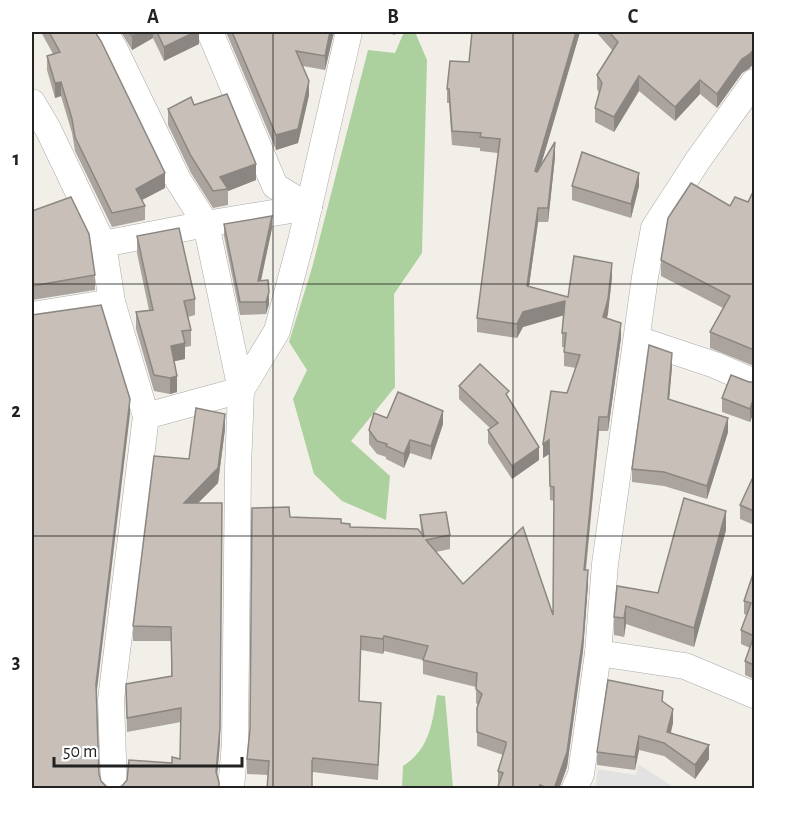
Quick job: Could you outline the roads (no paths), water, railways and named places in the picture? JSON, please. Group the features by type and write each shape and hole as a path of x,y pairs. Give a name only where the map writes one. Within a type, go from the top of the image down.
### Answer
{"street":[{"path":"104,32 178,180 206,224 241,390 235,743 231,789"},
{"path":"210,32 275,186 309,207"},
{"path":"146,416 241,390 277,330 309,207 348,32"},
{"path":"575,789 581,774 598,653 605,564 654,228 744,114 754,82"},
{"path":"32,102 48,129 103,244 112,302 146,416 111,700 114,789"},
{"path":"103,244 309,207"},
{"path":"32,315 112,302"},
{"path":"637,339 715,365 754,382"},
{"path":"598,653 685,666 754,695"}]}
